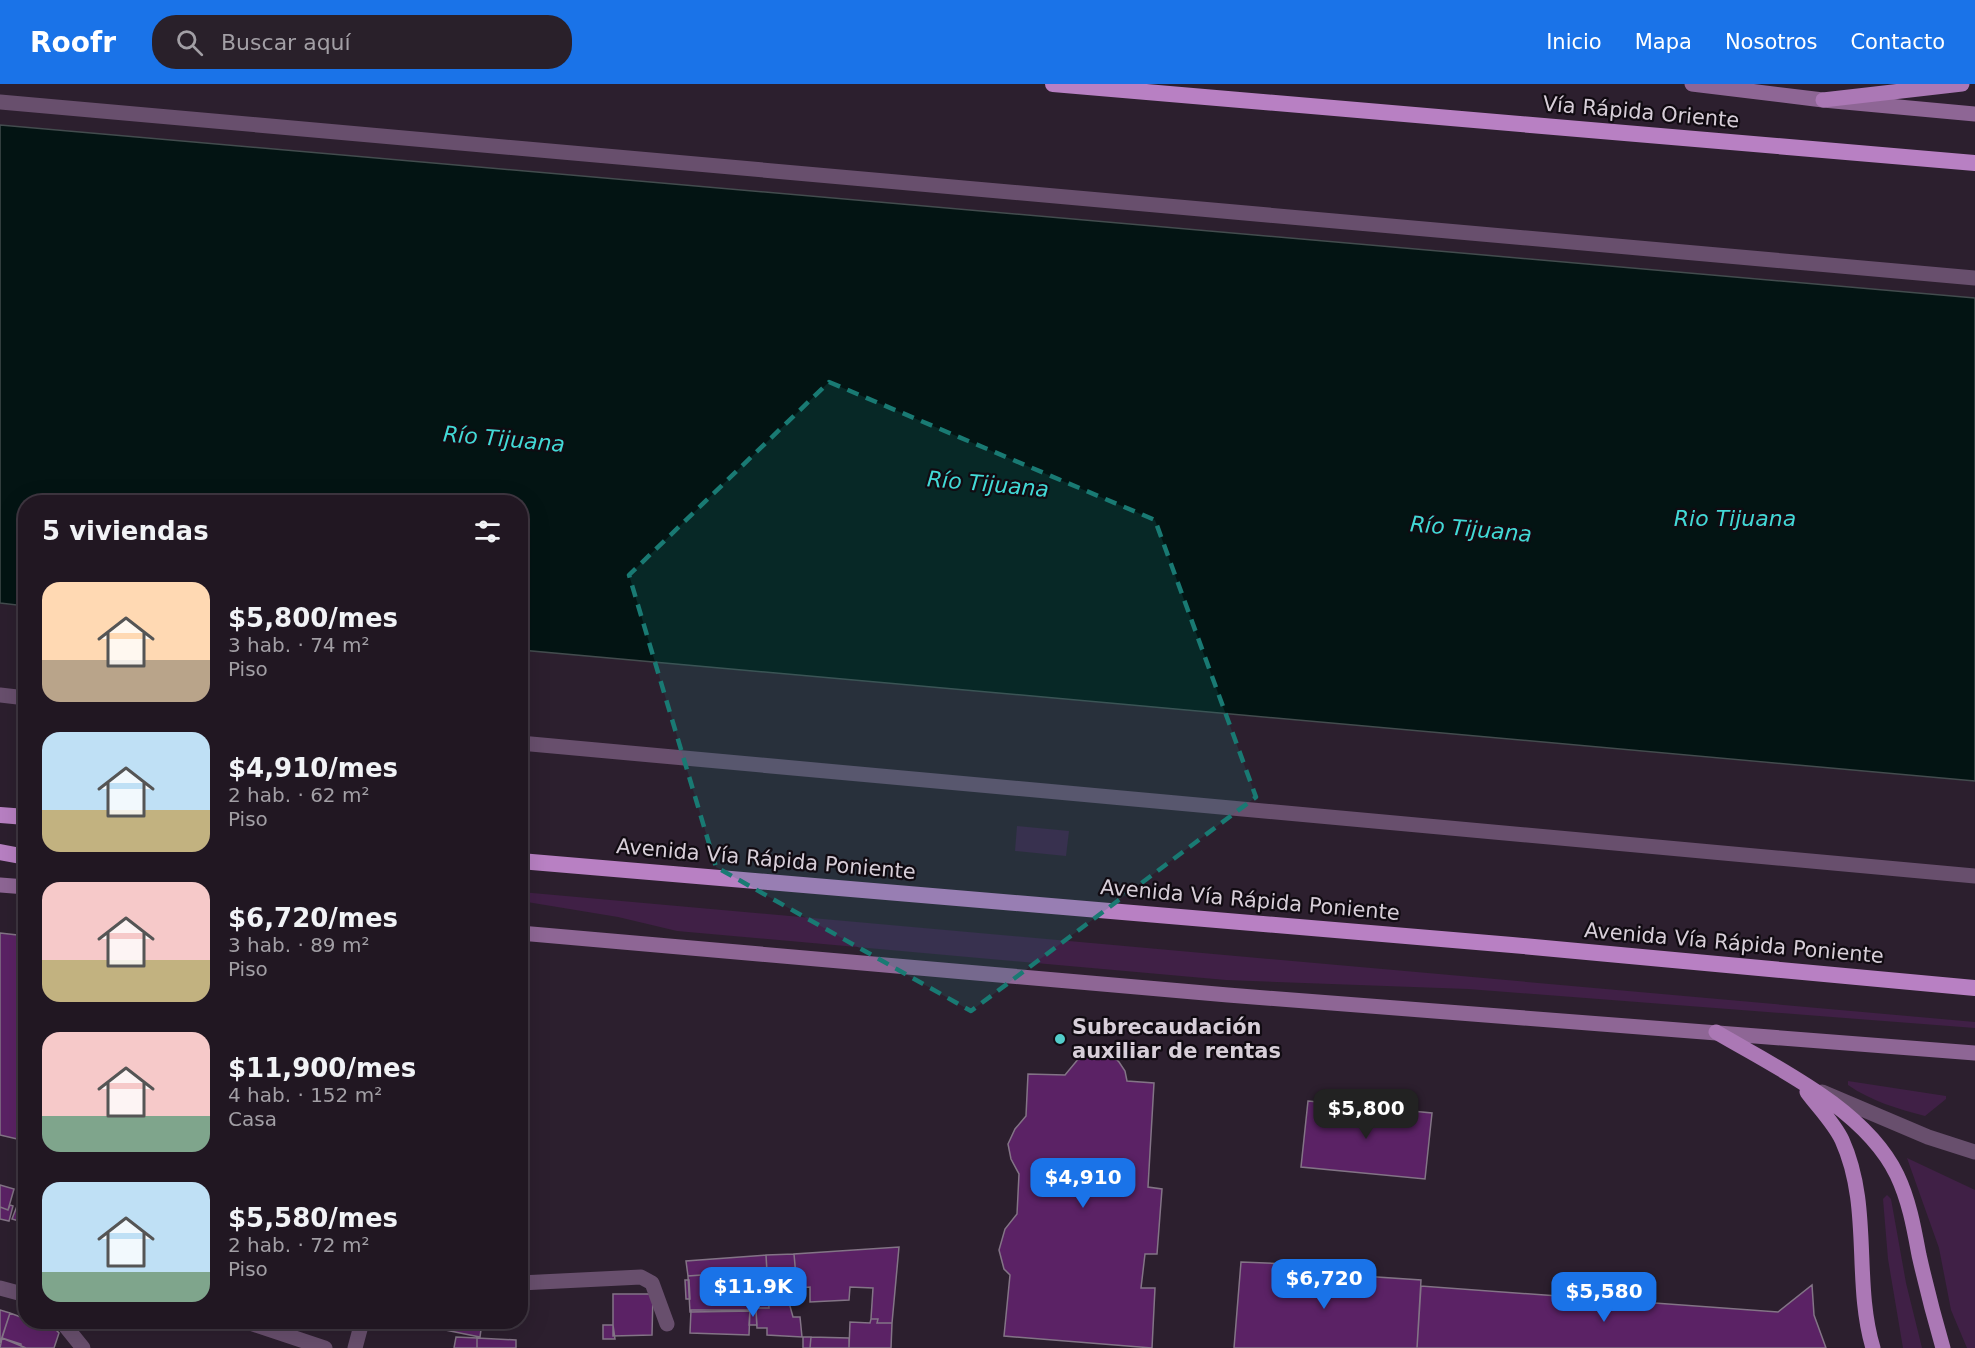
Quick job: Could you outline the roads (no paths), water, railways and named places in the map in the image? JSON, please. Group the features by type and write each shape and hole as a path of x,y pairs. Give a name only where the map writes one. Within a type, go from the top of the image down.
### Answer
{"highway":[{"name":"Vía Rápida Oriente","path":"1053,84 1975,163"},
{"path":"0,815 18,816"},
{"path":"0,852 18,855"},
{"name":"Avenida Vía Rápida Poniente","path":"528,862 1488,943 1975,988"}],"main road":[{"path":"1692,84 1823,100 1975,114"},
{"path":"1823,100 1962,84"},
{"path":"0,885 18,886"},
{"path":"528,934 1239,996 1975,1053"},
{"path":"1716,1032 1800,1082 1860,1124 1897,1174 1907,1200 1943,1348"},
{"path":"1800,1082 1842,1139 1850,1168 1862,1232 1864,1304 1873,1348"}],"street":[{"path":"0,102 1975,278"},
{"path":"0,695 18,697"},
{"path":"528,744 1975,876"},
{"path":"1800,1082 1928,1137 1975,1152"},
{"path":"528,1283 641,1277 652,1283 666,1324"},
{"path":"0,1288 18,1293"},
{"path":"68,1329 83,1348"},
{"path":"268,1329 325,1348"},
{"path":"355,1348 360,1329"}],"water":[{"name":"Rio Tijuana","path":"0,125 1975,298 1975,781 528,651 528,495 18,495 18,605 0,603"}],"place":[{"name":"Subrecaudación auxiliar de rentas","path":"1060,1039"}],"water label":[{"name":"Río Tijuana","path":"504,439"},
{"name":"Río Tijuana","path":"988,484"},
{"name":"Río Tijuana","path":"1471,529"}]}
